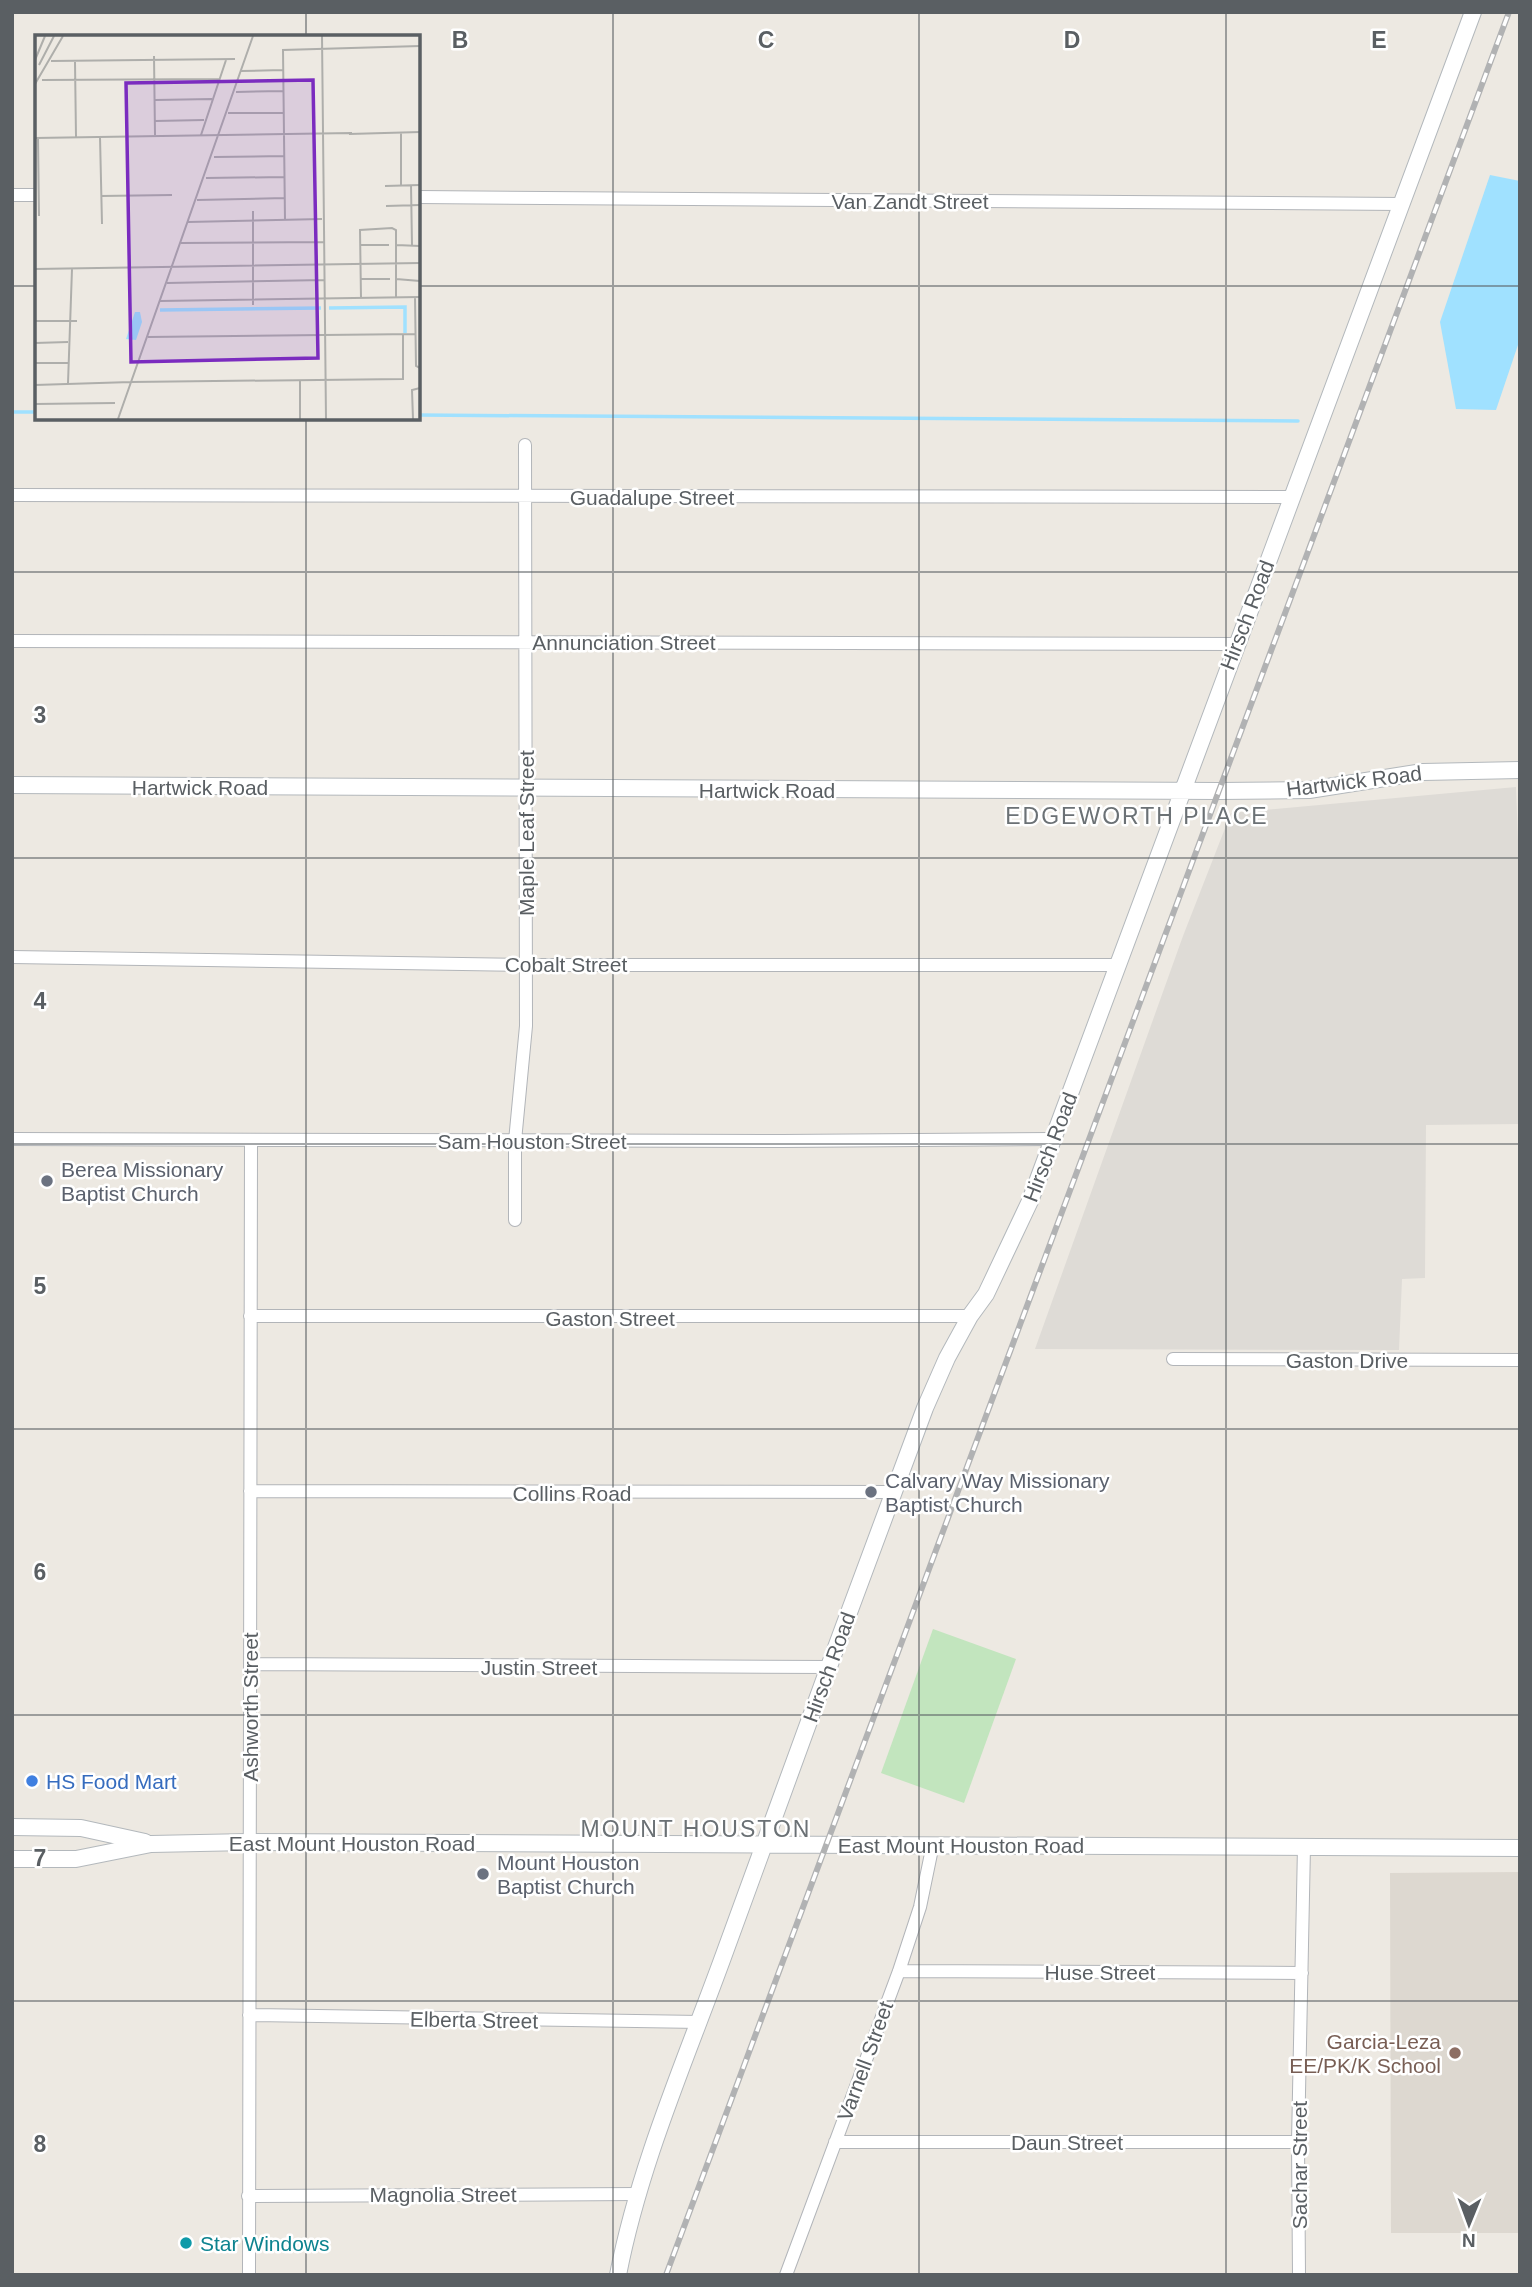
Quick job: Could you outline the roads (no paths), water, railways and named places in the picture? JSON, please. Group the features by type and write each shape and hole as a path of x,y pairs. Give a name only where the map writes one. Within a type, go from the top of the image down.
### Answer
{"main road":[{"name":"Hirsch Road","path":"618,2275 637,2194 656,2136 893,1492 947,1358 970,1316 986,1294 1030,1201 1473,12"},
{"name":"Hartwick Road","path":"12,785 1309,790 1436,771 1520,770"},
{"name":"East Mount Houston Road","path":"12,1827 81,1828 150,1844"},
{"name":"East Mount Houston Road","path":"12,1858 76,1859 150,1844 249,1842 1520,1848"}],"street":[{"path":"12,195 35,195"},
{"name":"Van Zandt Street","path":"420,197 1402,204"},
{"name":"Maple Leaf Street","path":"515,1220 515,1141 526,1027 525,445"},
{"name":"Guadalupe Street","path":"12,495 525,498 1292,497"},
{"name":"Annunciation Street","path":"12,641 1236,643"},
{"name":"Cobalt Street","path":"12,957 526,965 1119,965"},
{"name":"Sam Houston Street","path":"12,1139 1052,1139"},
{"name":"Ashworth Street","path":"249,2275 251,1140"},
{"name":"Gaston Street","path":"250,1316 970,1316"},
{"name":"Gaston Drive","path":"1173,1359 1520,1360"},
{"name":"Collins Road","path":"250,1491 893,1492"},
{"name":"Justin Street","path":"250,1664 829,1667"},
{"name":"Varnell Street","path":"786,2275 920,1907 933,1844"},
{"name":"Sachar Street","path":"1299,2275 1298,2142 1304,1846"},
{"name":"Huse Street","path":"898,1971 1302,1973"},
{"name":"Elberta Street","path":"249,2015 700,2022"},
{"name":"Daun Street","path":"835,2142 1298,2142"},
{"name":"Magnolia Street","path":"248,2196 637,2194"}],"water":[{"path":"1490,175 1520,181 1520,339 1496,410 1456,409 1440,322"}],"waterway":[{"path":"12,412 35,412"},
{"path":"420,415 1298,421"}],"railway":[{"path":"666,2275 1509,12"}],"place":[{"name":"Berea Missionary Baptist Church","path":"47,1181"},
{"name":"Calvary Way Missionary Baptist Church","path":"871,1492"},
{"name":"HS Food Mart","path":"32,1781"},
{"name":"Mount Houston Baptist Church","path":"483,1874"},
{"name":"Garcia-Leza EE/PK/K School","path":"1455,2053"},
{"name":"Star Windows","path":"186,2243"}],"district":[{"name":"EDGEWORTH PLACE","path":"1137,816"},
{"name":"MOUNT HOUSTON","path":"696,1829"}]}
